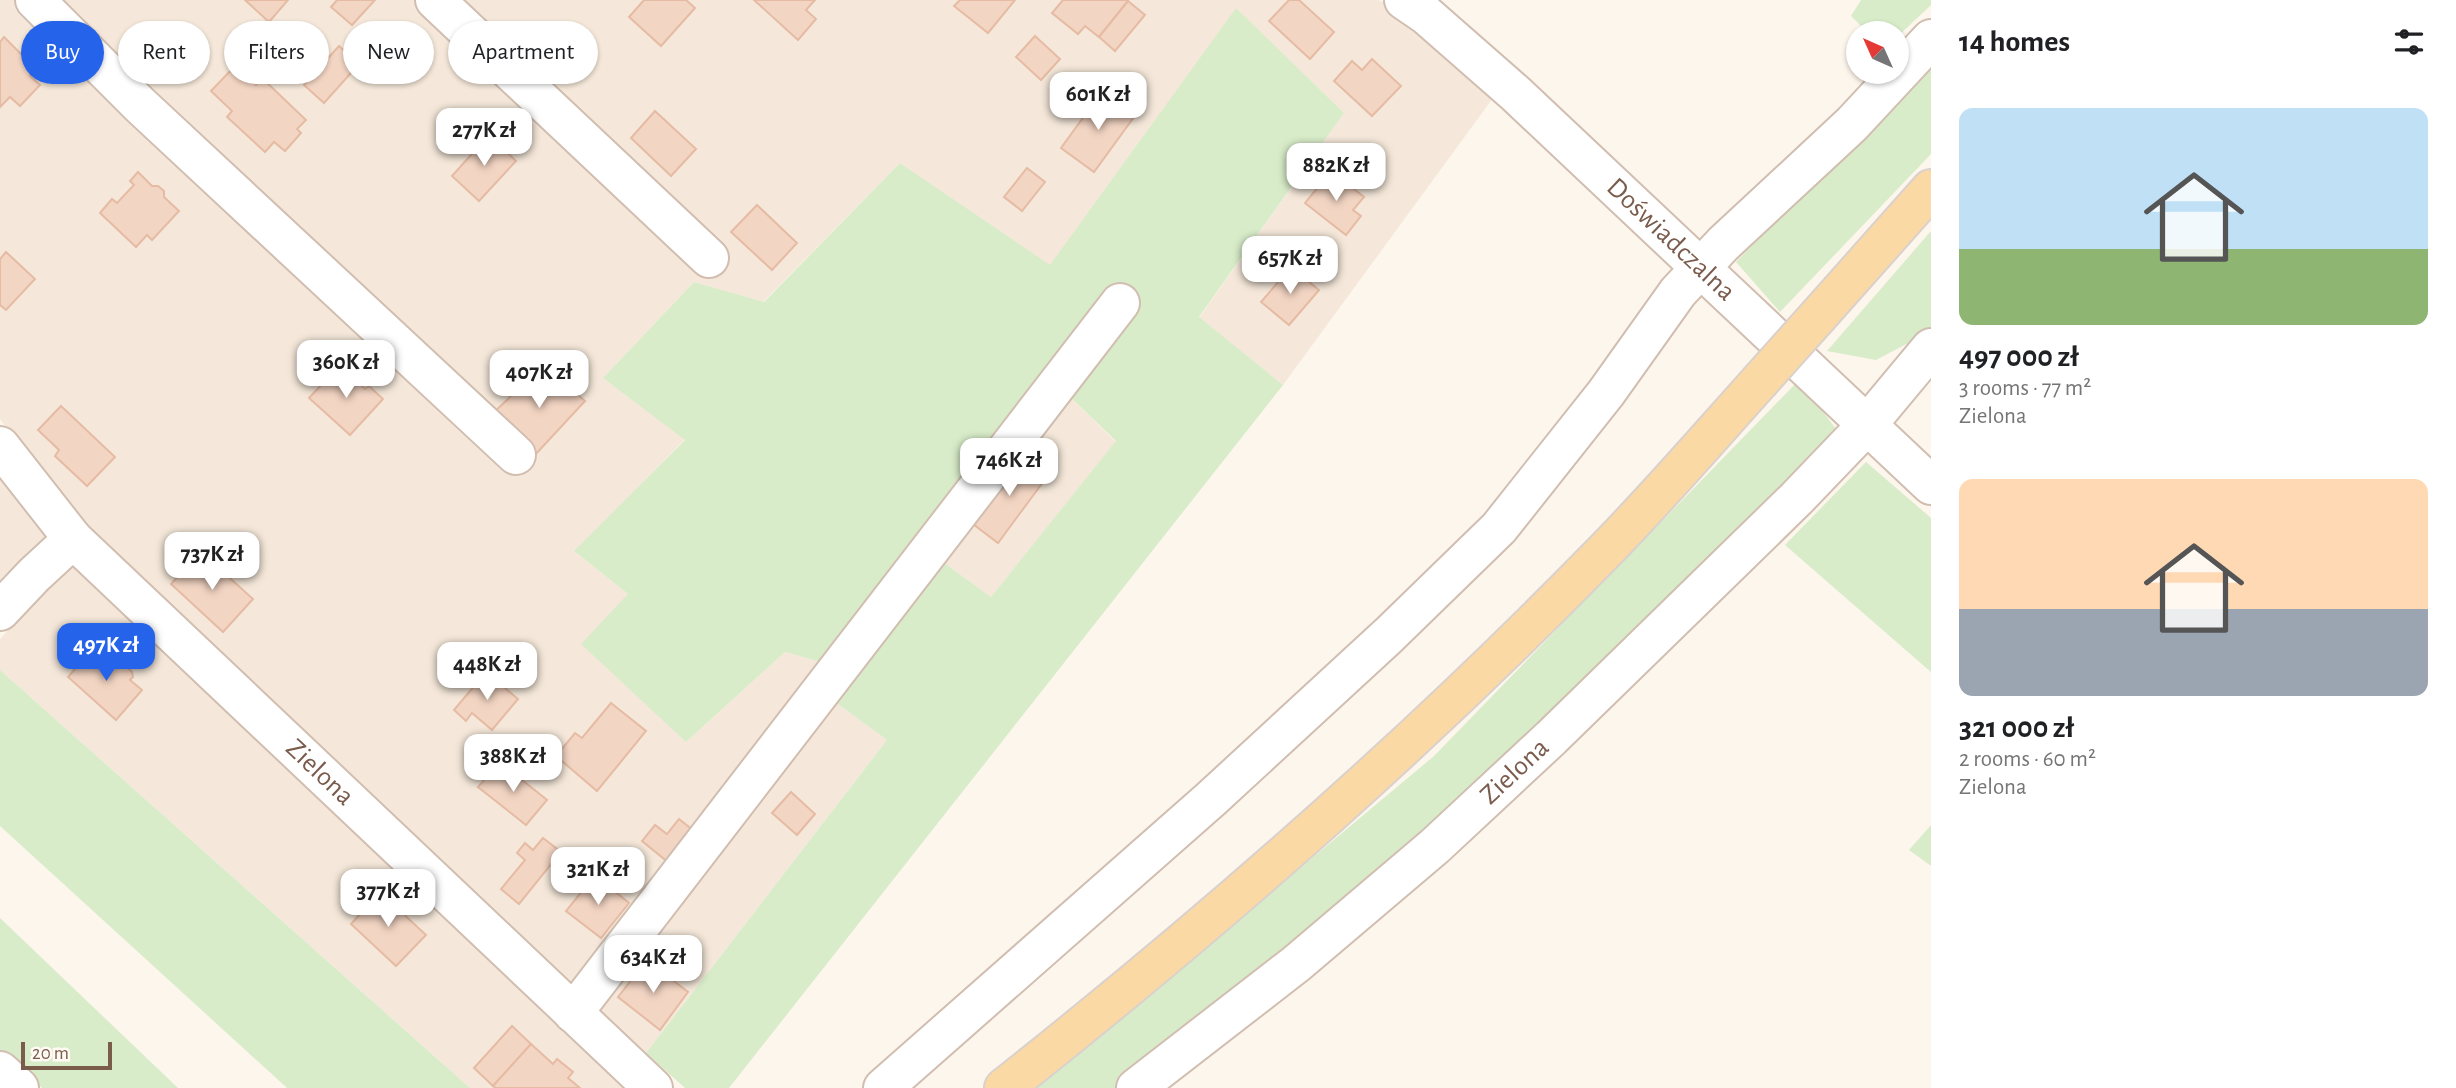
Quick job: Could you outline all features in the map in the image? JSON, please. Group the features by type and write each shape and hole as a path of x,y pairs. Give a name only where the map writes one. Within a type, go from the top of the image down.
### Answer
{"main road":[{"path":"1004,1088 1185,941 1391,760 1596,561 1931,189"}],"street":[{"path":"35,0 140,105 516,455"},
{"path":"435,0 709,258"},
{"name":"Doświadczalna","path":"1404,0 1426,15 1515,93 1931,485"},
{"path":"883,1088 1211,799 1389,635 1499,528 1606,393 1678,292 1852,124 1931,39"},
{"path":"573,1013 1120,303"},
{"name":"Zielona","path":"1136,1088 1296,964 1435,846 1630,662 1797,498 1866,426 1931,348"},
{"name":"Zielona","path":"0,446 74,539 653,1088"},
{"path":"0,611 74,539"},
{"path":"0,1071 19,1088"}],"shaded area":[{"path":"0,0 1378,0 1390,5 1504,83 1283,385 1199,318 1344,113 1236,9 1050,266 900,163 763,302 694,282 603,378 685,439 575,552 628,594 686,742 785,652 828,664 574,995 80,530 0,419"},
{"path":"1066,393 1116,442 991,597 939,559"},
{"path":"0,453 60,523 0,592"},
{"path":"73,560 629,1088 470,1088 0,670 0,639"},
{"path":"835,702 887,740 646,1053 597,1007"}],"green space":[{"path":"1861,0 1931,0 1931,5 1909,26 1909,21 1856,21 1851,16"},
{"path":"1236,8 1344,113 1199,317 1283,385 729,1088 685,1088 646,1053 887,740 835,702 939,559 991,597 1116,441 1066,393 828,664 785,652 686,742 581,644 628,594 574,551 685,440 603,378 694,282 764,302 900,163 1050,265"},
{"path":"1931,61 1931,154 1780,312 1736,262"},
{"path":"1931,231 1931,331 1876,360 1827,351"},
{"path":"1799,380 1839,433 1451,810 1119,1088 1037,1088 1434,756"},
{"path":"1866,462 1931,518 1931,672 1785,545"},
{"path":"0,670 470,1088 287,1088 0,826"},
{"path":"1931,825 1931,866 1909,850"},
{"path":"0,918 178,1088 42,1088 0,1050"}],"building":[{"path":"245,0 288,0 268,21"},
{"path":"337,0 375,0 356,21 347,21 331,7"},
{"path":"644,0 686,0 695,8 661,46 629,17"},
{"path":"754,0 815,0 806,10 816,19 798,40"},
{"path":"960,0 1015,0 988,33 954,6"},
{"path":"1063,0 1128,1 1099,37 1085,26 1078,34 1052,13"},
{"path":"1289,0 1299,0 1334,32 1310,59 1269,21"},
{"path":"1128,1 1145,15 1115,51 1099,37"},
{"path":"1035,36 1060,59 1041,80 1016,57"},
{"path":"4,37 21,54 21,84 40,85 20,106 10,97 0,107 0,42"},
{"path":"339,46 343,50 343,82 324,103 304,85 329,84 329,57"},
{"path":"1372,59 1401,86 1372,116 1334,81 1352,61 1362,70"},
{"path":"224,77 224,84 268,84 306,120 297,129 301,133 285,151 274,142 265,152 227,117 232,111 211,91"},
{"path":"1101,93 1134,117 1094,172 1061,148"},
{"path":"655,111 696,149 671,176 631,138"},
{"path":"489,135 516,161 479,201 452,176"},
{"path":"1027,168 1045,182 1022,211 1004,197"},
{"path":"1331,171 1364,197 1353,210 1361,216 1346,235 1305,203"},
{"path":"138,172 152,186 158,186 164,191 164,197 179,211 152,240 147,235 136,247 100,213 112,199 117,203 134,185 130,181"},
{"path":"757,205 797,243 772,270 731,232"},
{"path":"6,252 35,279 6,310 0,305 0,259"},
{"path":"1291,267 1319,290 1289,325 1261,302"},
{"path":"340,365 365,389 369,386 383,399 350,435 309,398"},
{"path":"544,365 585,401 534,456 492,414"},
{"path":"61,406 115,457 87,486 55,456 59,450 38,430"},
{"path":"1020,452 1049,474 998,543 969,521"},
{"path":"201,552 253,599 223,632 171,584"},
{"path":"94,647 118,668 126,666 132,672 133,677 130,680 142,690 116,720 68,677"},
{"path":"486,672 518,699 492,730 472,713 466,721 454,710"},
{"path":"611,703 646,731 597,791 556,756 575,733 582,738"},
{"path":"497,765 508,774 511,771 547,800 526,825 478,787"},
{"path":"791,792 815,814 797,835 772,813"},
{"path":"679,819 699,835 674,867 642,841 655,825 667,834"},
{"path":"543,838 561,852 519,904 501,889 525,860 517,853 525,843 533,850"},
{"path":"595,875 629,903 601,938 566,911"},
{"path":"380,892 426,935 396,966 351,924"},
{"path":"647,960 688,992 660,1030 618,997"},
{"path":"512,1026 531,1044 493,1086 474,1068"},
{"path":"531,1044 553,1064 557,1059 573,1072 568,1078 580,1088 493,1086"}]}
